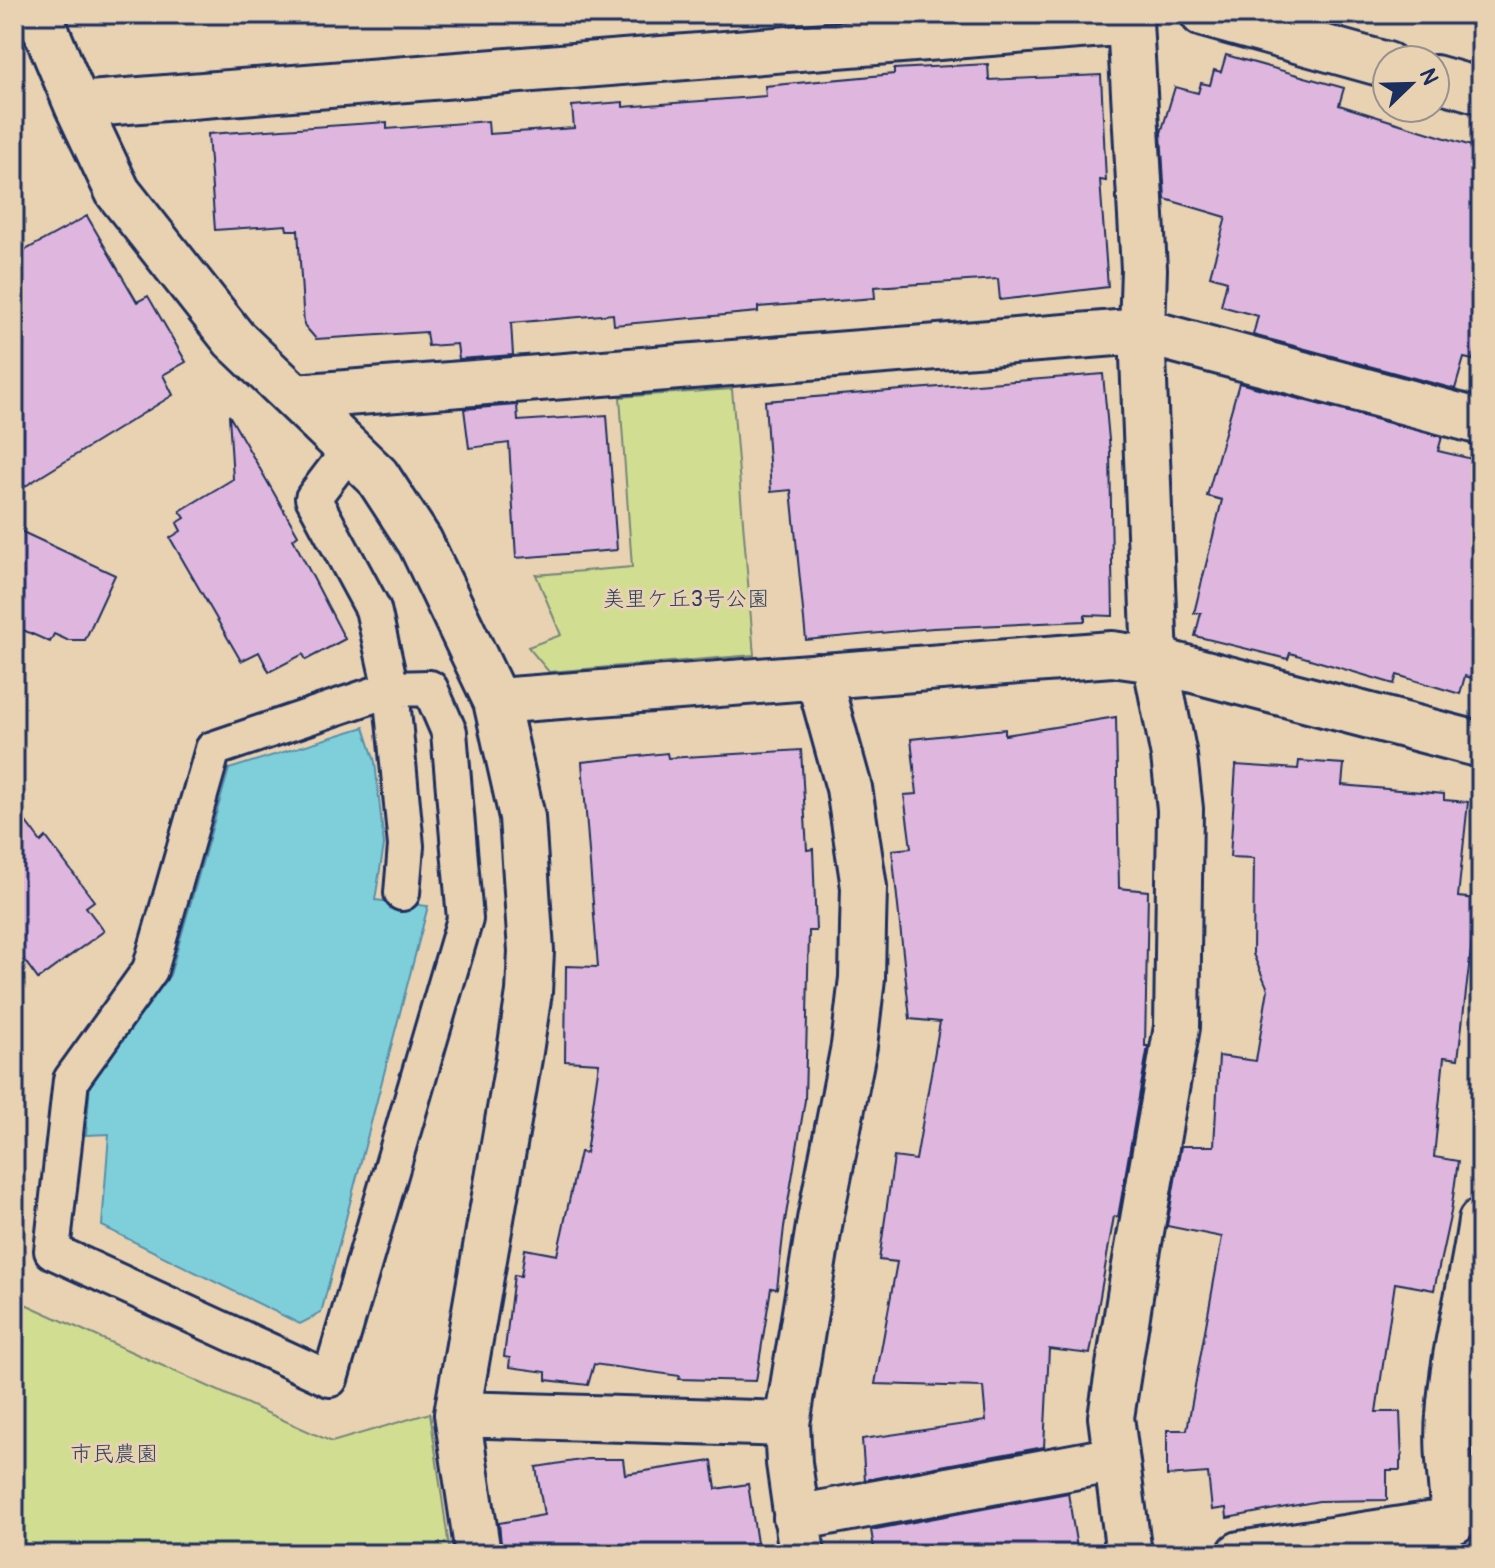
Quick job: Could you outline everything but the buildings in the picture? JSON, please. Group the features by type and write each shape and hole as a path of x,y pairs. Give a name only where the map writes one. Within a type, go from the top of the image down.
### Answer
{"street":[{"path":"39,14 118,192 234,339 377,476 420,542 496,701 516,783 526,848 531,917 529,992 457,1414 478,1554"},
{"path":"1203,14 1371,61"},
{"path":"77,105 1131,18 1144,269 1142,331 1155,660 1174,756 1180,809 1177,1027 1111,1417 1129,1554"},
{"path":"1451,83 1481,91"},
{"path":"295,397 1142,331 1481,422"},
{"path":"496,701 1112,654 1155,660 1481,745"},
{"path":"818,676 849,788 859,848 864,887 862,978 854,1046 820,1220 787,1424 799,1536 1116,1459"},
{"path":"1240,1554 1454,1521 1448,1418 1464,1304 1481,1221"},
{"path":"457,1414 787,1424"}],"lane":[{"path":"351,448 313,498 373,609 391,689 406,846 402,893"},
{"path":"430,688 449,732 465,919 330,1379 52,1251 71,1080 150,970 213,749 391,689 430,688"}],"green space":[{"name":"美里ケ丘3号公園","path":"732,389 754,655 549,672 528,647 561,635 536,575 632,567 620,397"},
{"name":"市民農園","path":"14,1299 332,1442 430,1413 450,1554 14,1554"}],"water":[{"path":"364,727 375,762 384,845 375,900 428,906 321,1313 300,1324 102,1226 109,1134 86,1135 90,1085 170,975 229,769"}]}
